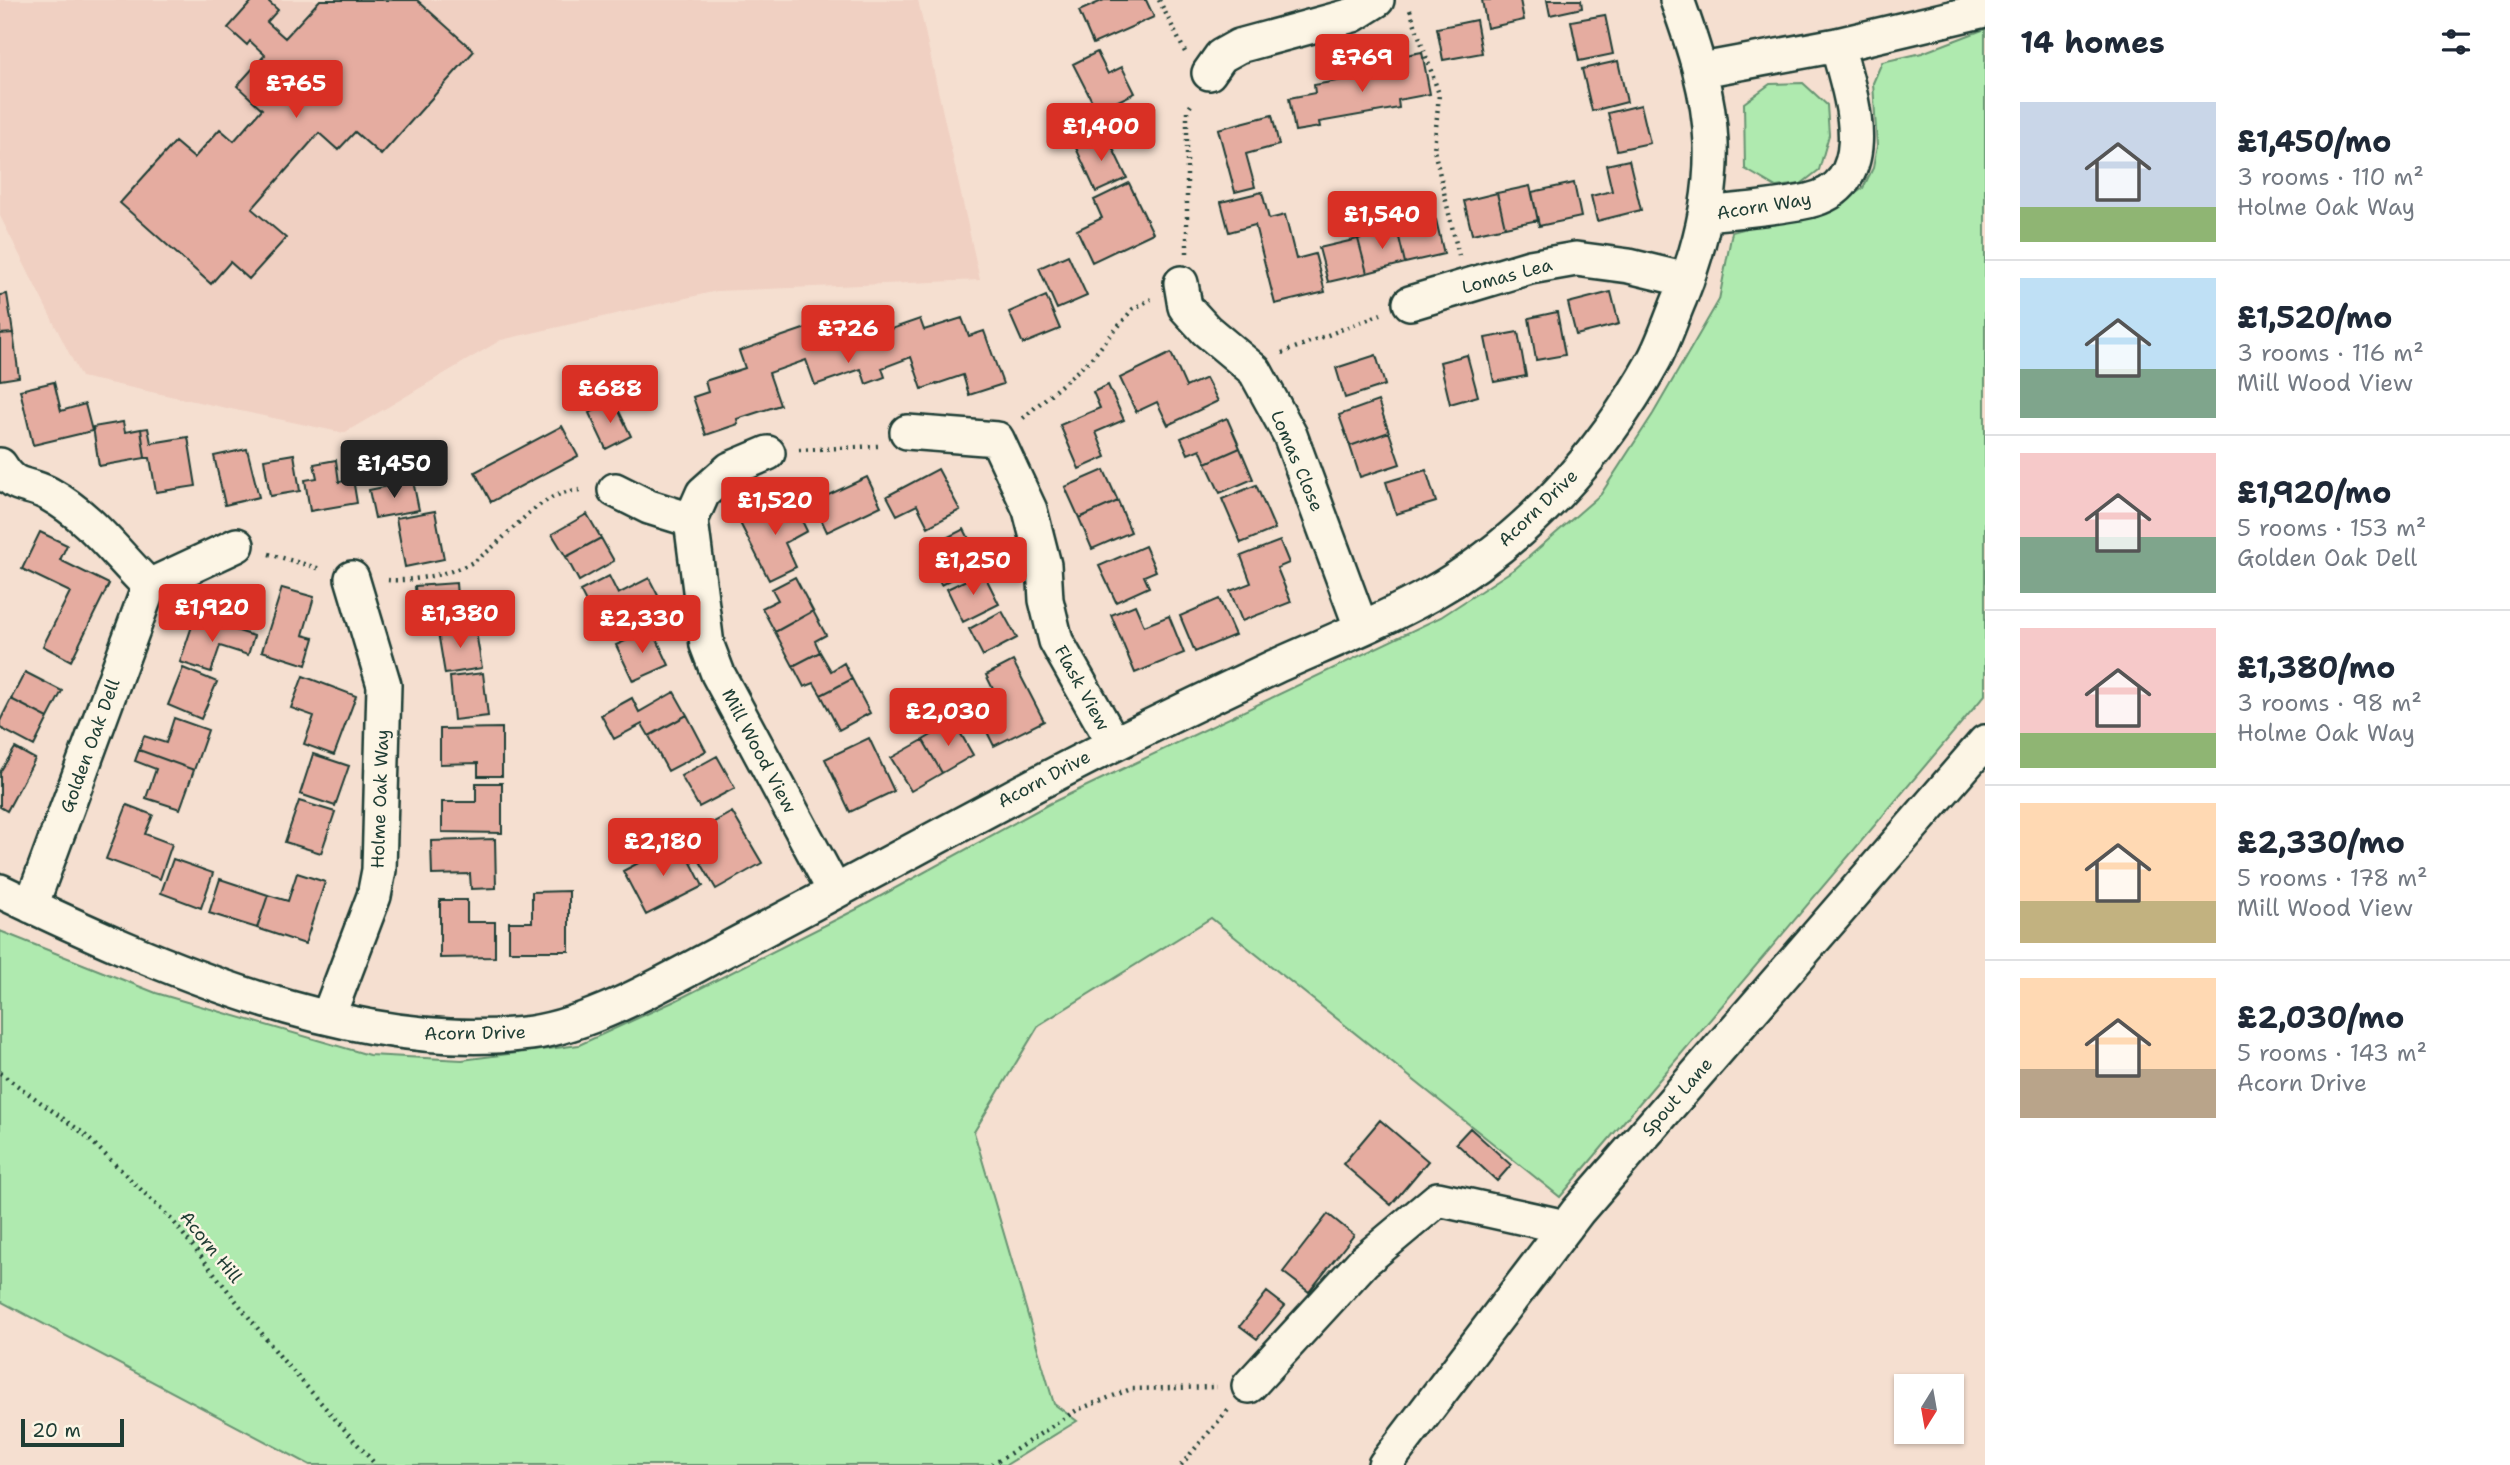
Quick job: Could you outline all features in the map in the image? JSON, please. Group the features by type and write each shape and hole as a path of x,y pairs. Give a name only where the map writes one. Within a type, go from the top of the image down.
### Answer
{"street":[{"path":"1209,73 1221,56 1239,46 1353,15 1377,0"},
{"name":"Acorn Drive","path":"0,891 154,961 259,997 328,1017 393,1032 447,1037 536,1032 580,1020 635,996 1113,742 1429,595 1489,555 1529,522 1571,479 1615,425 1650,367 1687,280 1707,214 1711,144 1702,71 1677,0"},
{"path":"1702,71 1838,45 1985,10"},
{"name":"Acorn Way","path":"1707,214 1808,201 1825,195 1843,181 1854,162 1856,138 1851,96 1838,45"},
{"name":"Lomas Lea","path":"1410,303 1530,267 1576,259 1687,280"},
{"name":"Lomas Close","path":"1181,283 1185,307 1206,330 1255,371 1290,435 1361,627"},
{"path":"907,432 998,439"},
{"name":"Flask View","path":"998,439 1030,510 1044,565 1046,600 1056,640 1113,742"},
{"path":"615,490 649,507 691,520 703,493 730,469 768,453"},
{"path":"3,484 47,493 90,522 149,586 237,545"},
{"name":"Mill Wood View","path":"691,520 707,645 718,674 835,892"},
{"name":"Holme Oak Way","path":"328,1017 374,896 379,870 384,685 352,578"},
{"name":"Golden Oak Dell","path":"30,906 149,586"},
{"name":"Spout Lane","path":"1385,1465 1566,1227 1985,742"},
{"path":"1249,1386 1364,1261 1438,1199 1566,1227"}],"path":[{"path":"998,439 1089,361 1133,309 1181,283 1188,248 1187,111 1209,73 1181,48 1159,0"},
{"path":"1407,0 1438,94 1434,150 1467,287"},
{"path":"1255,371 1274,357 1410,303"},
{"path":"768,453 873,448 907,432"},
{"path":"237,545 352,578 393,581 436,575 475,561 512,532 540,503 576,490 615,490"},
{"name":"Acorn Hill","path":"0,1073 83,1133 172,1220 282,1359 376,1465"},
{"path":"992,1465 1077,1410 1131,1389 1249,1386"},
{"path":"1181,1465 1249,1386"}],"shaded area":[{"path":"0,0 918,0 980,280 717,291 501,340 344,433 81,377 0,216"}],"green space":[{"path":"1985,29 1985,695 1560,1197 1211,918 1039,1025 974,1132 1054,1404 1077,1421 1006,1465 310,1465 0,1301 0,931 156,993 369,1055 462,1060 579,1045 675,1001 859,908 1049,804 1441,617 1516,568 1601,494 1653,414 1719,300 1732,232 1842,203 1863,188 1873,168 1877,146 1873,83 1882,62 1922,53"},
{"path":"1803,83 1827,105 1829,135 1819,170 1801,184 1776,187 1745,169 1744,103 1770,84"}],"building":[{"path":"253,0 267,0 278,10 267,22 285,38 320,0 417,0 474,51 381,155 355,132 338,150 319,133 252,209 286,238 249,279 230,262 211,284 120,203 175,142 194,158 220,129 234,141 262,109 237,86 265,55 250,41 247,45 228,28"},
{"path":"1104,0 1146,0 1154,17 1093,44 1079,11"},
{"path":"1482,0 1520,0 1524,20 1487,28"},
{"path":"1547,0 1581,0 1582,8 1550,15"},
{"path":"1605,15 1613,54 1579,61 1571,21"},
{"path":"1476,20 1482,53 1443,60 1437,28"},
{"path":"1097,52 1108,74 1122,67 1135,93 1097,111 1073,64"},
{"path":"1422,52 1430,94 1398,100 1399,108 1319,122 1320,127 1295,131 1289,98 1315,93 1314,85 1392,71 1390,58"},
{"path":"1618,61 1627,102 1592,111 1582,69"},
{"path":"1641,105 1650,143 1617,150 1608,113"},
{"path":"1272,115 1279,145 1246,154 1255,187 1235,192 1218,129"},
{"path":"1106,134 1127,178 1096,192 1076,148"},
{"path":"1629,160 1641,210 1597,221 1591,196 1612,191 1606,165"},
{"path":"1129,183 1153,233 1092,262 1077,230 1102,218 1094,200"},
{"path":"1574,183 1581,217 1539,226 1532,192"},
{"path":"1530,186 1538,220 1505,227 1497,193"},
{"path":"1262,192 1269,219 1285,215 1296,259 1315,254 1325,292 1275,304 1255,225 1229,232 1221,202"},
{"path":"1497,193 1505,227 1472,234 1464,201"},
{"path":"1436,220 1444,254 1405,263 1397,229"},
{"path":"1397,229 1405,263 1367,273 1358,239"},
{"path":"1358,239 1367,273 1328,282 1319,248"},
{"path":"1068,255 1087,296 1057,309 1039,268"},
{"path":"1611,292 1619,324 1576,335 1568,303"},
{"path":"7,294 13,333 0,334 0,295"},
{"path":"1046,296 1060,329 1023,344 1009,312"},
{"path":"1557,312 1565,355 1536,360 1529,318"},
{"path":"962,318 969,336 984,331 1003,384 969,395 963,375 922,389 911,357 882,368 885,377 866,384 861,369 815,385 806,360 769,373 780,405 737,419 738,424 706,435 693,397 708,392 705,381 745,368 739,351 815,325 819,337 865,321 871,336 920,319 924,330"},
{"path":"1518,332 1526,376 1494,382 1485,338"},
{"path":"13,333 19,377 0,380 0,334"},
{"path":"1171,353 1186,387 1206,378 1218,401 1168,425 1157,402 1136,412 1120,378"},
{"path":"1376,355 1385,385 1345,398 1336,368"},
{"path":"1467,355 1478,396 1450,404 1440,362"},
{"path":"54,382 61,411 85,404 92,431 33,445 20,390"},
{"path":"1108,385 1124,420 1096,432 1106,457 1079,469 1060,425 1100,408 1093,392"},
{"path":"614,401 631,436 606,449 589,413"},
{"path":"1378,401 1389,432 1350,446 1339,415"},
{"path":"1227,418 1240,448 1206,463 1200,449 1188,454 1181,438"},
{"path":"123,422 125,432 141,429 145,458 99,466 93,427"},
{"path":"562,426 578,456 491,502 475,472"},
{"path":"148,428 151,443 188,437 196,486 156,492 150,458 145,458 141,429"},
{"path":"1389,432 1400,464 1360,477 1350,446"},
{"path":"1240,448 1253,479 1220,493 1206,463"},
{"path":"247,449 259,497 225,505 214,456"},
{"path":"294,454 300,491 270,496 264,459"},
{"path":"336,460 339,482 353,479 357,503 310,511 305,480 317,478 314,464"},
{"path":"938,469 960,510 928,527 917,505 897,515 887,496"},
{"path":"1104,470 1118,501 1079,518 1065,487"},
{"path":"1426,470 1436,502 1396,514 1386,482"},
{"path":"867,477 881,506 827,532 813,502"},
{"path":"413,481 419,510 375,518 369,490"},
{"path":"1256,485 1275,529 1241,543 1222,499"},
{"path":"791,498 807,531 785,543 796,567 769,580 740,523"},
{"path":"1118,501 1131,532 1092,549 1079,518"},
{"path":"435,511 444,559 405,567 396,518"},
{"path":"587,514 601,538 566,557 552,534"},
{"path":"964,529 982,564 941,585 924,549"},
{"path":"40,532 67,545 60,560 109,584 71,661 43,646 70,592 22,569"},
{"path":"601,538 614,561 579,581 566,557"},
{"path":"1280,541 1289,563 1277,568 1291,602 1242,621 1230,591 1251,583 1241,556"},
{"path":"1145,546 1156,571 1144,576 1149,587 1116,602 1099,566"},
{"path":"983,572 999,604 963,622 947,589"},
{"path":"609,576 618,594 649,578 667,613 621,637 610,617 597,624 580,591"},
{"path":"795,577 813,611 775,632 762,608 778,600 772,589"},
{"path":"456,583 459,623 418,626 415,586"},
{"path":"282,588 314,597 303,635 314,638 306,665 262,651"},
{"path":"1219,599 1235,635 1195,652 1180,616"},
{"path":"1135,605 1144,626 1169,616 1184,653 1135,673 1111,615"},
{"path":"813,611 826,635 815,641 820,652 793,666 775,632"},
{"path":"1002,611 1017,638 983,656 969,629"},
{"path":"195,617 254,636 248,655 220,646 211,672 180,662"},
{"path":"475,626 482,668 445,674 438,632"},
{"path":"652,629 669,665 633,681 616,645"},
{"path":"820,652 831,671 844,663 852,679 821,695 814,683 804,687 793,666"},
{"path":"1013,661 1044,721 994,746 978,714 1000,703 986,675"},
{"path":"183,668 217,682 201,719 168,705"},
{"path":"25,672 62,691 48,718 11,699"},
{"path":"483,673 488,716 454,720 450,677"},
{"path":"303,676 356,696 334,755 304,744 314,716 291,708"},
{"path":"852,679 870,713 839,730 821,695"},
{"path":"674,692 687,715 649,736 642,724 614,739 601,715 632,698 639,712"},
{"path":"11,699 48,718 34,746 0,728 0,721"},
{"path":"687,715 706,751 668,771 649,736"},
{"path":"174,718 208,730 194,770 139,750 144,736 166,743"},
{"path":"954,722 973,755 942,773 923,740"},
{"path":"502,728 502,776 478,776 478,763 440,764 440,729"},
{"path":"869,738 894,791 850,812 825,759"},
{"path":"923,740 942,773 911,791 891,758"},
{"path":"15,748 35,759 7,811 0,807 0,772"},
{"path":"139,750 194,770 180,809 146,798 156,769 135,761"},
{"path":"313,754 349,766 335,806 300,794"},
{"path":"717,756 735,788 699,807 681,776"},
{"path":"476,783 502,783 502,833 442,832 442,802 476,802"},
{"path":"299,801 335,812 321,853 285,842"},
{"path":"127,805 153,815 145,834 172,844 160,879 106,859"},
{"path":"732,812 762,863 716,889 695,853 716,842 707,826"},
{"path":"495,839 496,888 471,889 470,874 432,875 431,841"},
{"path":"680,841 703,886 646,915 623,871"},
{"path":"173,859 213,873 201,908 161,893"},
{"path":"297,873 325,882 305,944 257,928 268,895 288,901"},
{"path":"220,879 268,895 257,928 209,913"},
{"path":"569,891 569,951 509,951 509,922 532,922 532,892"},
{"path":"440,900 467,900 467,922 495,922 495,957 440,958"},
{"path":"1380,1120 1428,1161 1391,1205 1343,1164"},
{"path":"1470,1128 1511,1165 1497,1181 1456,1143"},
{"path":"1328,1214 1354,1235 1309,1292 1283,1272"},
{"path":"1267,1292 1285,1306 1257,1339 1240,1326"}]}
